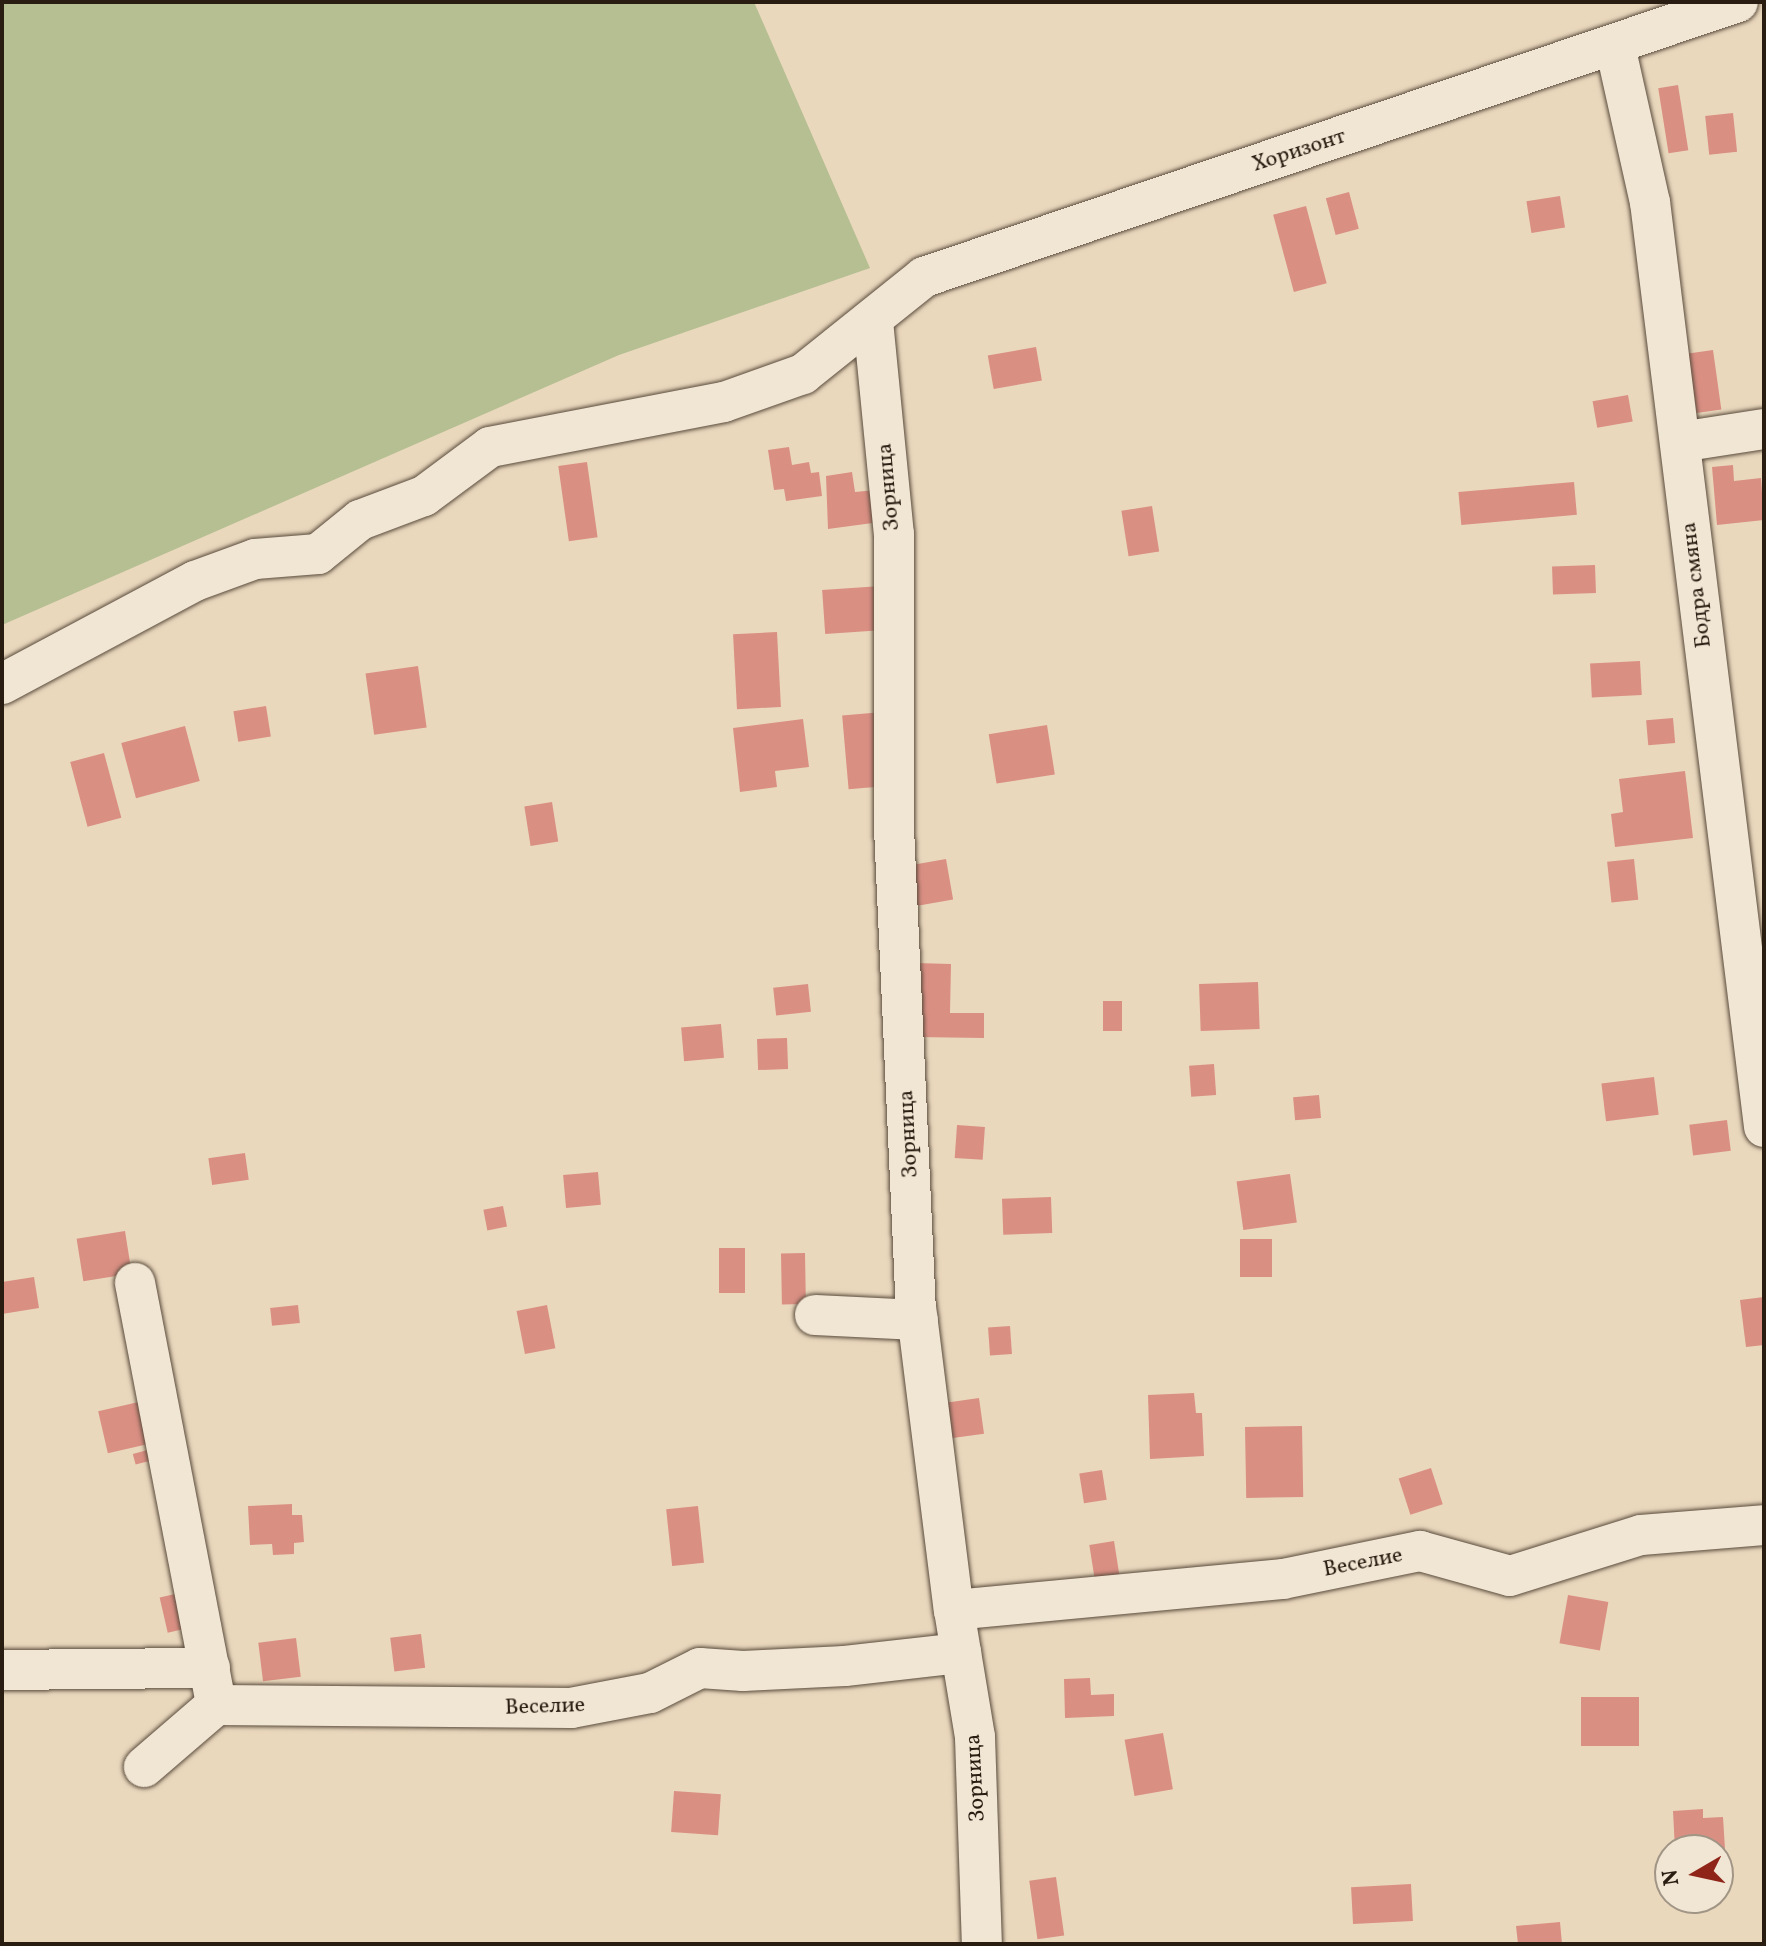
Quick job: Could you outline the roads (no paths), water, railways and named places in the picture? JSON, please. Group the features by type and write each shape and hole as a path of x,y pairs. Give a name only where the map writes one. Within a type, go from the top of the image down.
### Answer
{"street":[{"name":"Хоризонт","path":"2,684 195,581 255,559 318,554 360,520 424,496 490,447 724,402 803,374 873,321 924,277 1738,2"},
{"name":"Бодра смяна","path":"1615,46 1650,202 1754,976 1764,1127"},
{"name":"Зорница","path":"873,321 894,534 894,828 918,1320 954,1610 975,1737 982,1944"},
{"path":"1680,442 1764,429"},
{"path":"135,1283 213,1687 144,1767"},
{"path":"815,1315 918,1320"},
{"name":"Веселие","path":"954,1610 1283,1579 1420,1551 1510,1576 1641,1535 1764,1525"},
{"name":"Веселие","path":"2,1670 213,1687 571,1708 650,1693 700,1668 845,1666 961,1653"}]}
